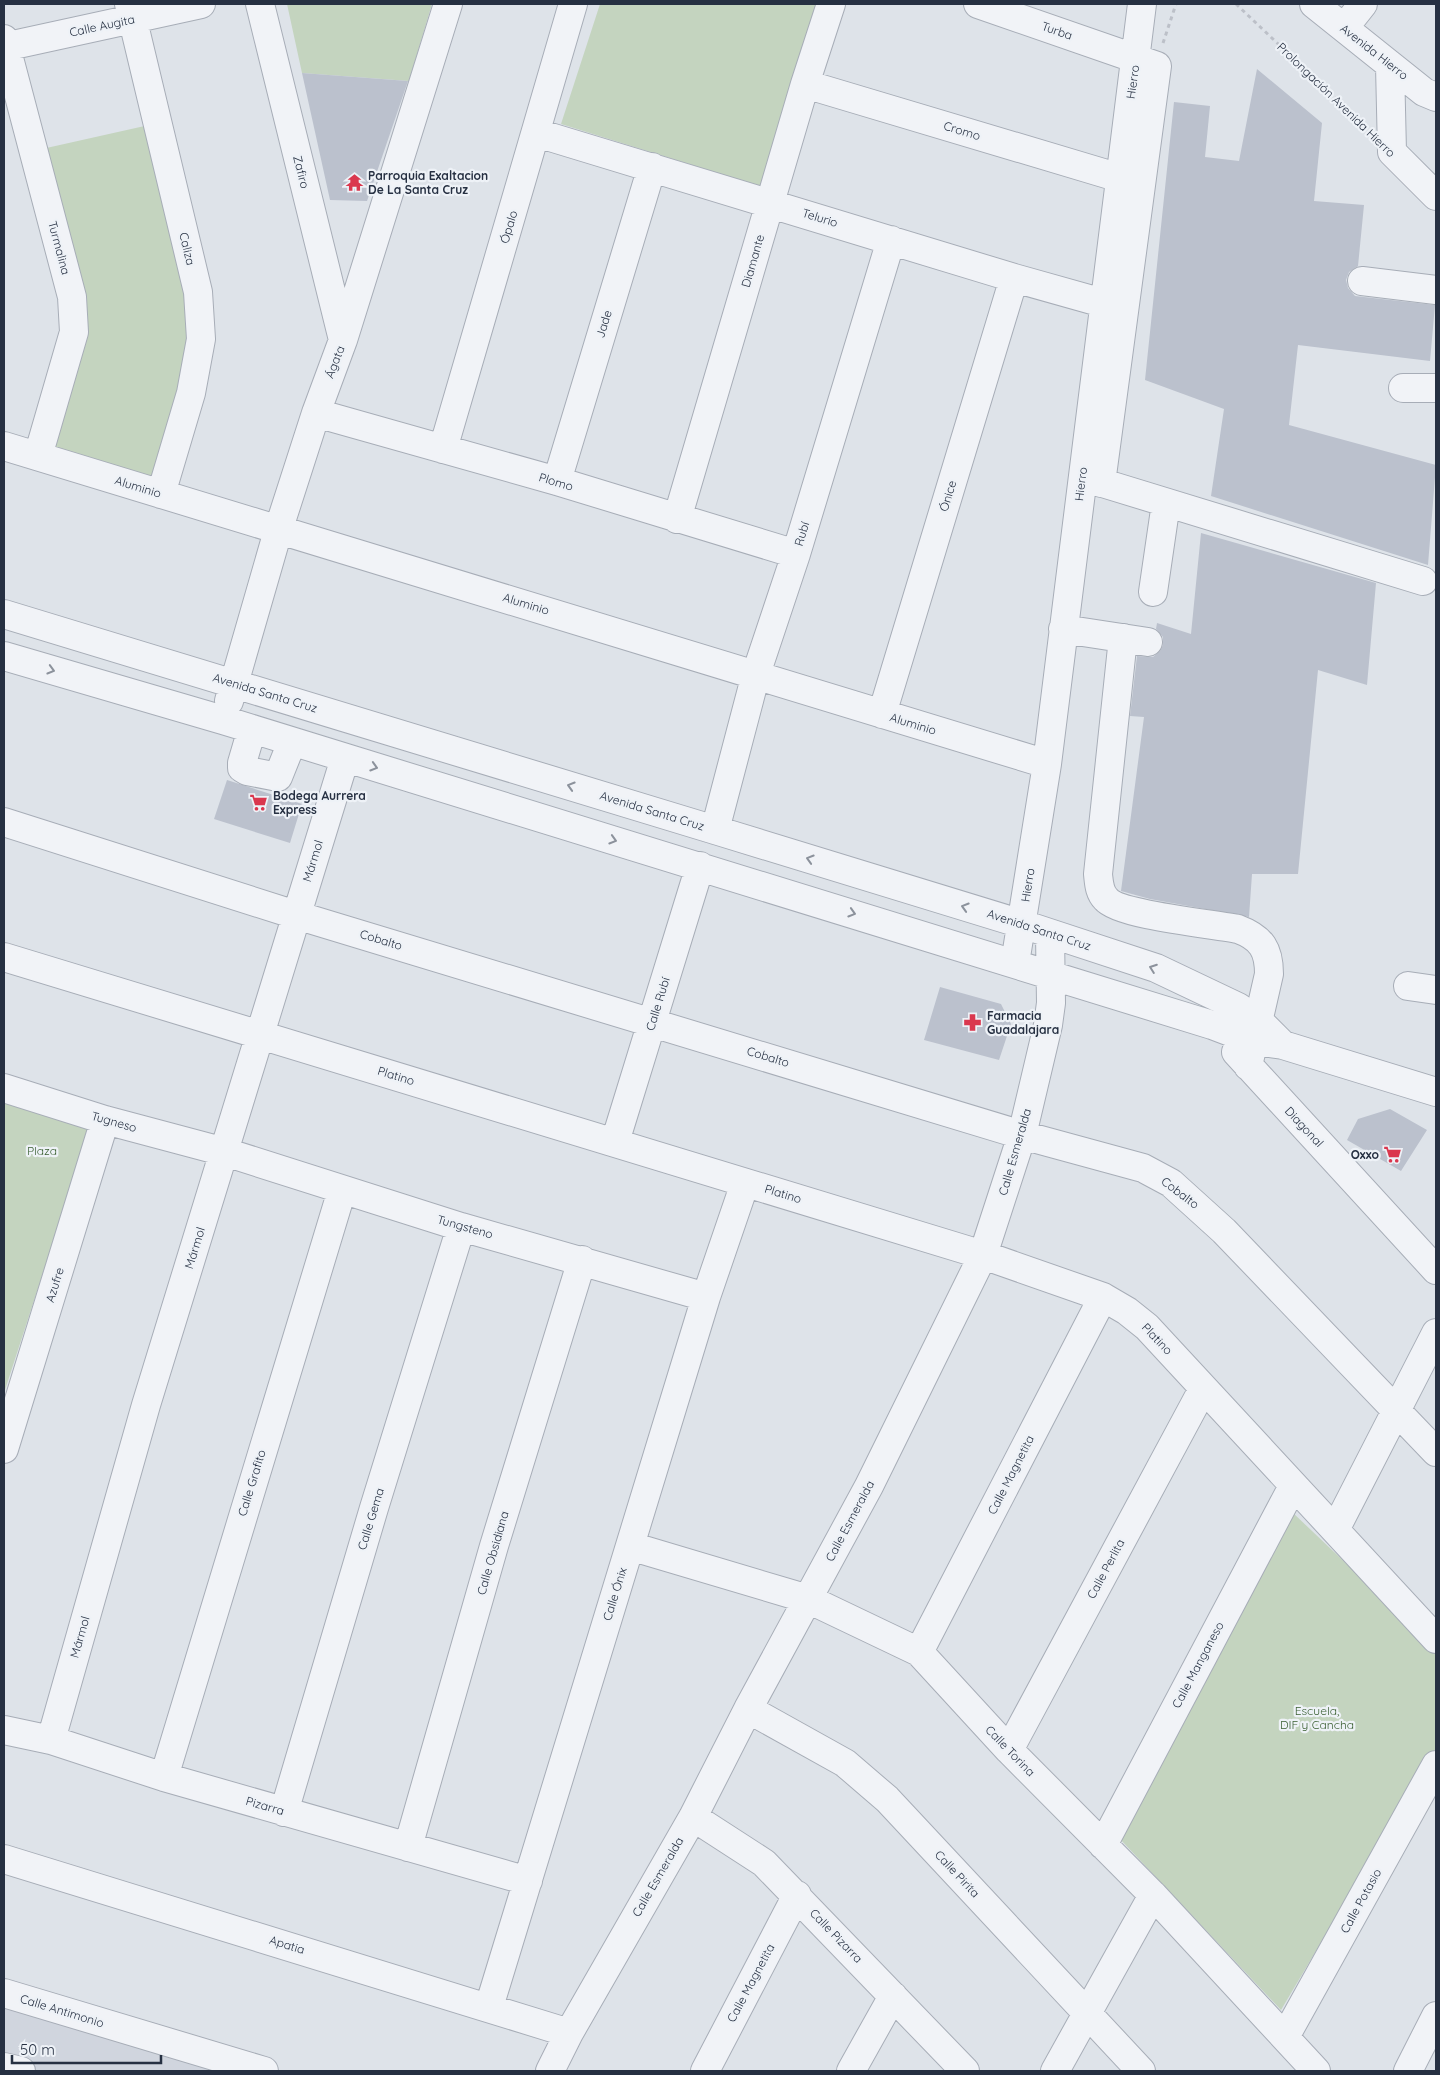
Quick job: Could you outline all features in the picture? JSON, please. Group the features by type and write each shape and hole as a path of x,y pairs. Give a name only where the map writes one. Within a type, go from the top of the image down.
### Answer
{"street":[{"name":"Calle Augita","path":"4,45 131,12 201,4"},
{"name":"Zafiro","path":"260,4 343,340"},
{"name":"Ágata","path":"223,720 278,531 316,413 343,340 448,4"},
{"name":"Ópalo","path":"443,449 573,4"},
{"name":"Diamante","path":"677,519 805,84 831,4"},
{"name":"Turba","path":"978,4 1146,62"},
{"name":"Hierro","path":"1015,963 1046,764 1063,629 1091,480 1103,303 1120,178 1146,62 1142,4"},
{"name":"Avenida Hierro","path":"1314,4 1424,92 1436,97"},
{"path":"1344,28 1363,4"},
{"name":"Caliza","path":"131,12 198,292 201,339 191,393 161,494"},
{"name":"Turmalina","path":"4,45 72,297 74,332 38,456"},
{"path":"1146,62 1091,480 1423,581"},
{"path":"1390,66 1392,152"},
{"name":"Cromo","path":"805,84 1120,178"},
{"name":"Telurio","path":"537,132 1014,278 1103,303"},
{"name":"Prolongación Avenida Hierro","path":"1392,152 1436,196"},
{"name":"Jade","path":"556,481 652,167"},
{"name":"Rubí","path":"715,830 756,674 796,554 891,240"},
{"name":"Ónice","path":"882,714 1014,278"},
{"path":"1362,281 1436,290"},
{"path":"1402,388 1436,388"},
{"name":"Plomo","path":"316,413 556,481 796,554"},
{"name":"Aluminio","path":"4,446 1046,764"},
{"path":"1153,592 1166,503"},
{"name":"Avenida Santa Cruz","path":"4,614 1022,924 1156,968 1230,1003 1254,1043 1283,1045 1436,1092"},
{"path":"1063,629 1135,640 1098,874 1102,893 1106,900 1124,909 1238,929 1252,934 1261,942 1269,960 1269,974 1254,1043"},
{"path":"4,656 223,720 1015,963 1051,977 1212,1025"},
{"path":"252,729 242,763 242,768 247,771 278,778 292,742"},
{"name":"Mármol","path":"51,1740 146,1405 225,1152 259,1034 346,758"},
{"name":"Cobalto","path":"4,822 296,915 1022,1135 1143,1168 1171,1183 1224,1231 1436,1452"},
{"name":"Calle Rubí","path":"615,1142 700,866"},
{"name":"Calle Esmeralda","path":"550,2071 569,2033 693,1817 748,1709 869,1486 983,1255 1022,1135 1048,1025 1051,977 1050,934"},
{"name":"Platino","path":"4,957 983,1255 1103,1297 1127,1311 1147,1327 1436,1639"},
{"name":"Diagonal","path":"1178,978 1212,1025 1254,1043 1436,1270"},
{"path":"1408,986 1436,990"},
{"name":"Tugneso","path":"4,1088 105,1120 225,1152"},
{"name":"Azufre","path":"4,1449 105,1120"},
{"name":"Tungsteno","path":"225,1152 461,1226 706,1297"},
{"name":"Calle Ónix","path":"489,2007 706,1297 745,1183"},
{"name":"Calle Grafito","path":"164,1777 342,1190"},
{"name":"Calle Gema","path":"284,1812 371,1518 461,1226"},
{"name":"Calle Obsidiana","path":"408,1847 494,1546 582,1260"},
{"name":"Calle Magnetita","path":"919,1652 1103,1297"},
{"path":"1335,1530 1436,1333"},
{"name":"Calle Perlita","path":"1009,1750 1204,1389"},
{"name":"Calle Manganeso","path":"1103,1845 1293,1486"},
{"name":"Calle Torina","path":"630,1546 808,1599 919,1652 1009,1750 1153,1895 1316,2071"},
{"name":"Calle Pirita","path":"748,1709 845,1763 887,1798 1086,2015 1141,2071"},
{"name":"Pizarra","path":"4,1730 51,1740 164,1777 528,1881"},
{"name":"Calle Potasio","path":"1285,2037 1436,1765"},
{"name":"Calle Pizarra","path":"693,1817 764,1863 965,2071"},
{"name":"Apatia","path":"4,1858 569,2033"},
{"name":"Calle Magnetita","path":"705,2071 797,1895"},
{"path":"1054,2071 1153,1895"},
{"name":"Calle Antimonio","path":"4,1993 264,2071"},
{"path":"851,2071 893,1996"},
{"path":"1408,2071 1436,2016"},
{"path":"4,2066 21,2071"}],"path":[{"path":"1146,62 1176,4"},
{"name":"Prolongación Avenida Hierro","path":"1236,4 1392,152"}],"shaded area":[{"path":"4,1997 231,2071 4,2071"}],"green space":[{"path":"287,4 432,4 409,81 302,73"},
{"path":"600,4 821,4 766,188 561,124"},
{"path":"158,123 198,292 161,494 38,456 74,332 33,151"},
{"name":"Plaza","path":"4,1099 91,1125 4,1393"},
{"name":"Escuela, DIF y Cancha","path":"1291,1511 1436,1649 1436,1748 1281,2010 1120,1839"}],"building":[{"path":"1257,69 1322,123 1314,201 1364,205 1358,266 1349,272 1346,280 1348,288 1355,296 1435,305 1430,361 1298,345 1289,425 1436,465 1428,565 1211,496 1224,409 1145,380 1174,102 1210,106 1205,157 1239,161"},
{"path":"302,73 408,81 367,201 330,200"},
{"path":"1201,533 1376,583 1367,685 1318,670 1298,874 1252,874 1249,917 1150,899 1121,891 1144,717 1130,716 1137,656 1153,657 1160,651 1163,645 1163,637 1156,629 1157,623 1191,634"},
{"path":"227,780 302,804 290,843 214,819"},
{"path":"940,987 1001,1004 1011,1024 999,1060 924,1040"},
{"name":"Oxxo","path":"1390,1109 1427,1130 1401,1171 1347,1140 1358,1119"}],"place":[{"name":"Parroquia Exaltacion De La Santa Cruz","path":"354,183"},
{"name":"Bodega Aurrera Express","path":"259,803"},
{"name":"Farmacia Guadalajara","path":"973,1023"},
{"name":"Oxxo","path":"1393,1155"}]}
